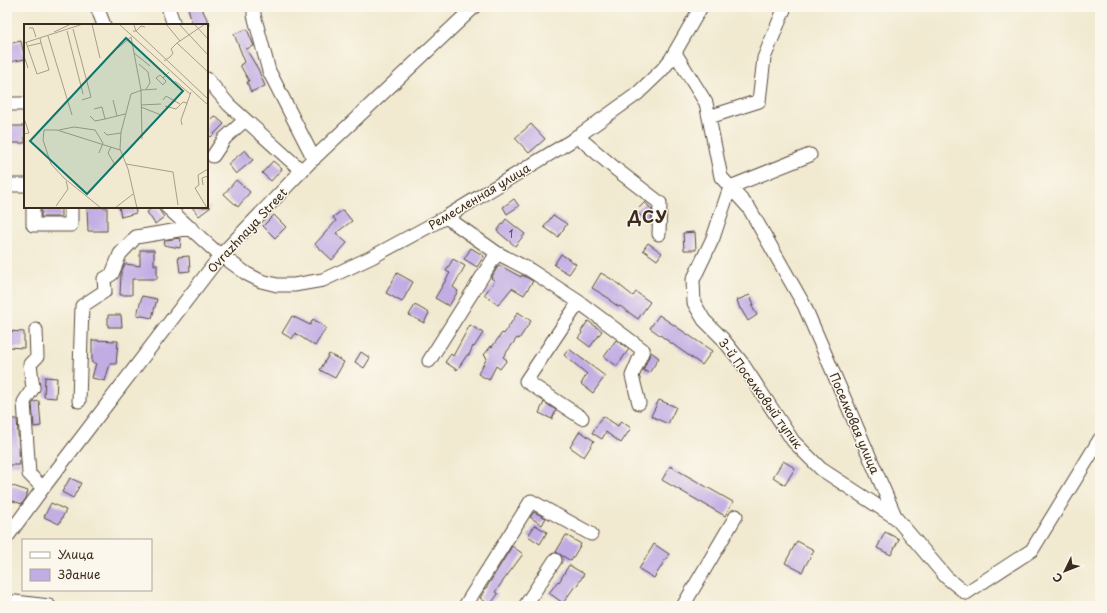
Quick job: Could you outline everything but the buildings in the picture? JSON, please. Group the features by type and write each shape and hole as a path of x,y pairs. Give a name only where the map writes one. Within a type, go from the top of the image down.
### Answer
{"street":[{"path":"97,7 104,24"},
{"path":"168,7 174,24"},
{"path":"254,7 254,15 270,72 314,159"},
{"name":"Ovrazhnaya Street","path":"7,537 217,252 474,7"},
{"name":"Ремесленная улица","path":"169,208 217,252 247,274 261,281 277,285 294,285 323,280 446,217 577,136 637,94 662,70 675,53 701,7"},
{"path":"708,117 758,101 764,58 785,7"},
{"name":"Поселковая улица","path":"675,53 706,103 721,177 749,208 804,305 896,518 946,577 966,593 1032,550 1100,439"},
{"path":"208,80 229,105 302,171"},
{"path":"7,104 24,104"},
{"path":"213,156 225,138 245,120"},
{"path":"577,136 617,170 660,203 659,234"},
{"path":"730,187 810,155"},
{"path":"7,185 24,185"},
{"name":"3-й Поселковый тупик","path":"730,187 713,238 693,280 694,302 704,320 722,338 742,363 793,441 821,469 896,518"},
{"path":"33,208 33,225 71,225 71,208"},
{"path":"446,217 497,253 530,270 579,302 642,350 632,376 639,403"},
{"path":"79,402 82,306 106,291 104,279 112,274 120,254 136,237 191,228"},
{"path":"429,361 497,253"},
{"path":"579,302 526,381 582,418"},
{"path":"36,330 37,357 30,364 33,388 24,402 28,474 43,488"},
{"path":"465,606 531,501 591,534"},
{"path":"683,606 736,516"},
{"path":"525,606 555,560"},
{"path":"7,601 49,606"}],"district":[{"name":"ДСУ","path":"648,216"}]}
